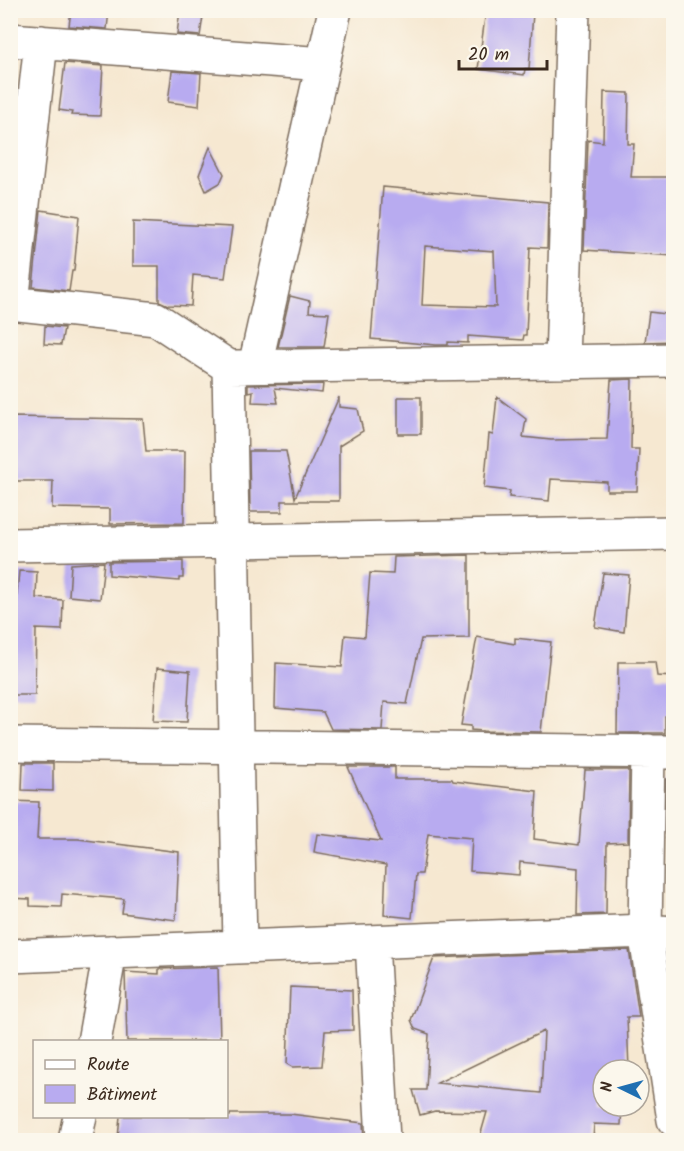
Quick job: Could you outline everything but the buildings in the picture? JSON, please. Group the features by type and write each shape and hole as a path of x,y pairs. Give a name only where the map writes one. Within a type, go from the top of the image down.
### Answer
{"street":[{"path":"240,947 232,541 242,366 323,64 335,10"},
{"path":"562,362 573,10"},
{"path":"323,64 26,41 11,303 156,320 242,366 674,360"},
{"path":"10,544 674,532"},
{"path":"10,744 661,752 659,932 674,1120"},
{"path":"10,956 659,932"},
{"path":"372,942 383,1140"},
{"path":"94,1040 110,952"},
{"path":"75,1140 80,1118"}]}
